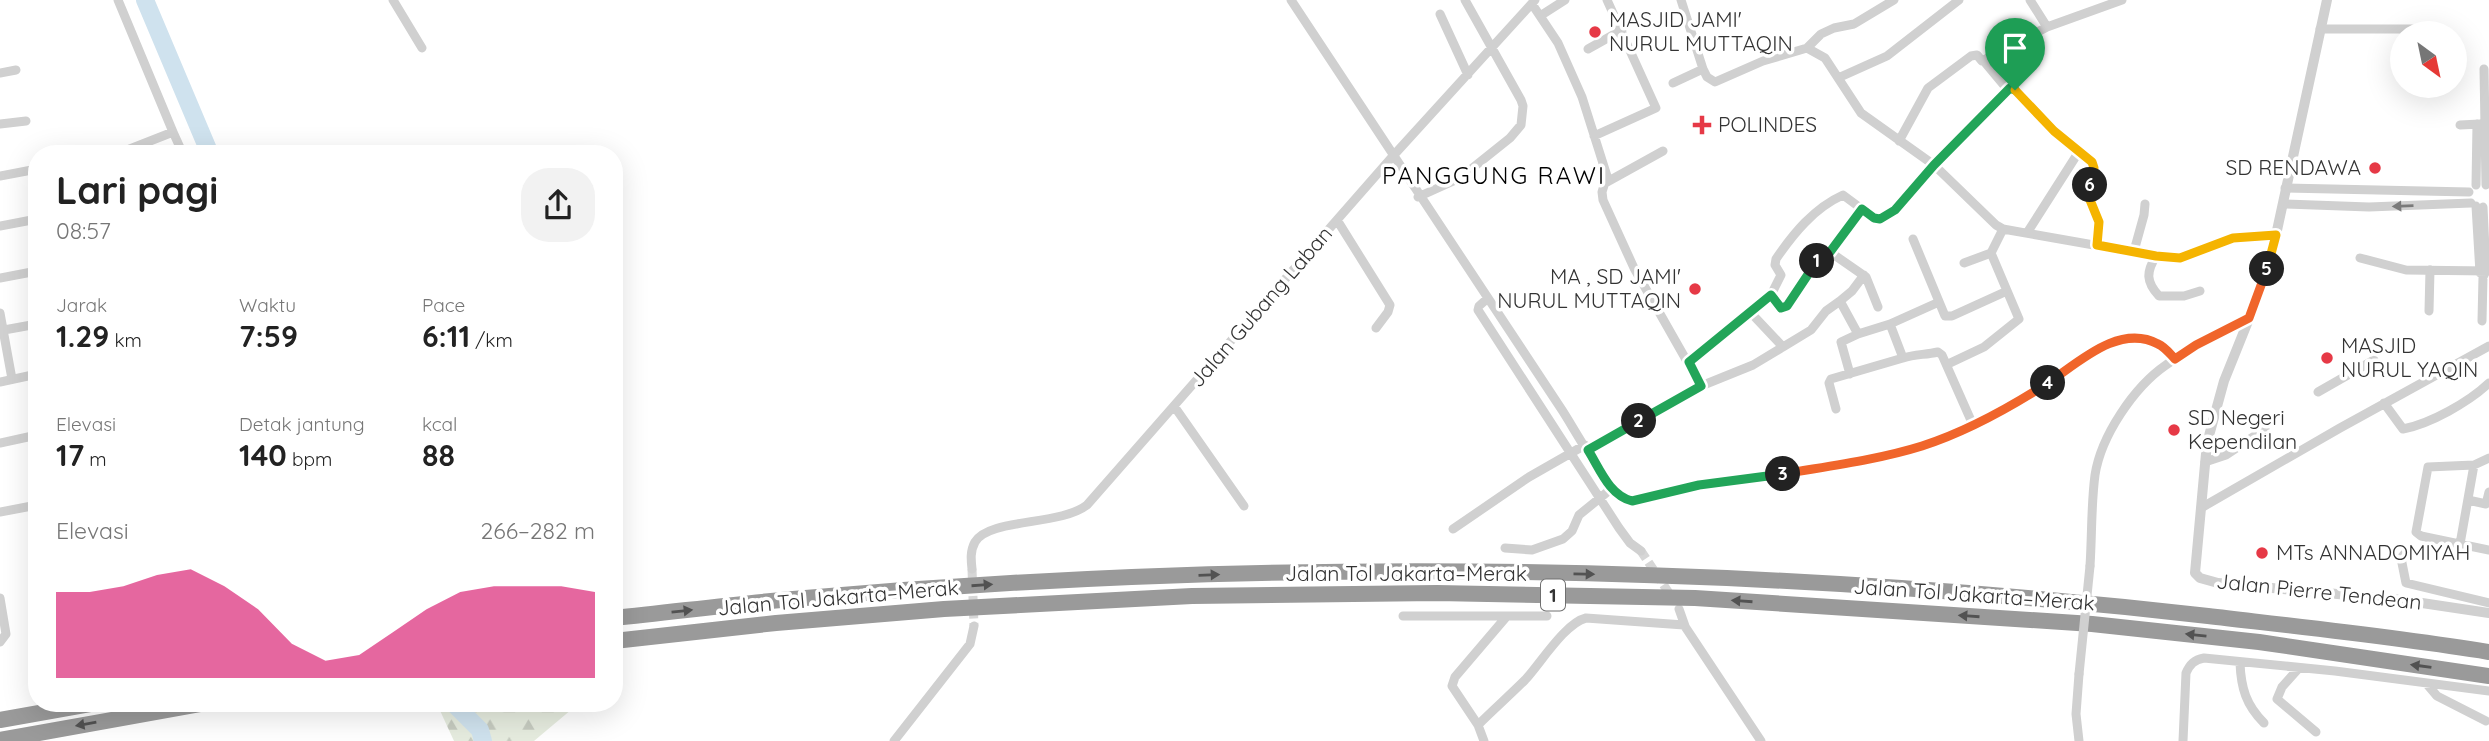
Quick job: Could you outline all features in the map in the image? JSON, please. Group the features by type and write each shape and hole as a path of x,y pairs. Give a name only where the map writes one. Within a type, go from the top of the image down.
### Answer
{"highway":[{"name":"Jalan Tol Jakarta–Merak","path":"623,617 792,599 1006,583 1266,573 1571,574 1857,585 2078,602 2421,641 2489,652"},
{"name":"Jalan Tol Jakarta–Merak","path":"623,639 944,609 1192,596 1437,593 1695,597 2092,624 2259,642 2489,676"},
{"path":"0,720 45,712"},
{"path":"0,740 156,712"}],"street":[{"path":"118,0 179,145"},
{"path":"393,0 422,48"},
{"path":"1291,0 1418,197 1488,299 1604,494 1625,538 1641,551"},
{"path":"1418,197 1460,178 1510,138 1521,125 1521,100 1465,0"},
{"path":"1540,16 1565,0"},
{"path":"1594,136 1656,108 1607,0"},
{"path":"1681,0 1703,69 1707,77 1714,82 1763,61 1807,48 1821,34 1854,24 1894,0"},
{"path":"1839,78 1888,55 1959,0"},
{"path":"2030,0 2047,27"},
{"path":"1983,60 2047,27 2104,3 2122,0"},
{"name":"Jalan Pierre Tendean","path":"2327,0 2263,284 2224,381 2207,443 2194,570 2200,578 2218,583 2402,600 2489,613"},
{"path":"1534,2 1571,71 1594,136 1607,179 1602,192 1603,201 1634,268 1701,386"},
{"name":"Jalan Gubang Laban","path":"972,569 971,554 975,541 985,532 1069,515 1087,505 1393,156 1534,2"},
{"path":"1440,14 1468,75"},
{"path":"2320,29 2390,29"},
{"path":"1588,48 1622,30"},
{"path":"1807,48 1825,58 1861,113 1934,165 2003,229 2156,256 2187,257 2233,238 2276,235"},
{"path":"1899,141 1931,85 1971,56 1977,55 1983,60 2008,90"},
{"path":"1672,83 1703,69"},
{"path":"2482,321 2484,273 2480,188 2484,69"},
{"path":"0,73 16,70"},
{"path":"1689,362 1771,295 1781,275 1776,260 1801,224 1841,196 1874,218 1886,217 2010,88 2078,153 2092,162 2094,168 2088,195 2099,222 2097,245"},
{"path":"0,124 26,121"},
{"path":"2460,125 2484,124"},
{"path":"140,145 173,132"},
{"path":"1607,179 1663,151"},
{"path":"2027,233 2078,153"},
{"path":"0,176 28,171"},
{"path":"2285,188 2480,188"},
{"path":"2354,206 2355,189"},
{"path":"2134,251 2145,204"},
{"path":"2283,204 2482,205"},
{"path":"1771,295 1781,308 1787,306 1821,256 1830,252 1862,209"},
{"path":"1337,220 1390,305 1376,328"},
{"path":"0,226 28,221"},
{"path":"1964,263 1991,253 2003,229"},
{"path":"1913,239 1948,317 2007,291"},
{"path":"1830,252 1864,275 1878,307"},
{"path":"1948,364 1984,346 2017,321 2018,315 1991,253"},
{"path":"2156,256 2149,267 2147,277 2150,286 2159,296 2184,296 2200,291"},
{"path":"2360,258 2406,270 2484,273"},
{"path":"2429,311 2430,270"},
{"path":"0,278 28,273"},
{"path":"1453,529 1529,477 1701,386 1753,365 1811,330 1826,311 1852,290 1864,275"},
{"path":"1488,299 1478,310 1578,450 1604,494 1632,501 1699,485 1747,480 1851,462 1921,446 1973,425 2021,400 2109,343 2146,339 2161,345 2175,359"},
{"path":"1840,301 1858,334"},
{"path":"1850,374 1841,342 1939,302"},
{"path":"0,313 12,379"},
{"path":"1751,313 1783,347"},
{"path":"2079,741 2077,714 2096,473 2105,441 2118,417 2147,381 2196,345 2249,318"},
{"path":"1890,324 1903,358"},
{"path":"4,330 28,326"},
{"path":"2201,508 2489,346"},
{"path":"1836,409 1829,381 1916,354 1938,352 1948,364 1973,425"},
{"path":"2318,392 2374,359"},
{"path":"0,382 28,376"},
{"path":"2384,403 2403,429 2418,427 2478,394 2489,383"},
{"path":"1174,407 1244,506"},
{"path":"2205,463 2226,455 2266,429"},
{"path":"0,443 28,437"},
{"path":"2489,458 2474,465 2431,466 2426,471 2416,532 2421,536 2489,550"},
{"path":"2460,544 2474,465"},
{"path":"2468,500 2488,505 2489,492"},
{"path":"1505,548 1532,550 1563,539 1572,531 1579,515 1604,494"},
{"path":"0,512 28,507"},
{"path":"2407,551 2402,554 2401,564 2404,579 2410,586 2489,603"},
{"path":"0,598 6,634 0,642"},
{"path":"1679,610 1685,626 1761,741"},
{"path":"1403,616 1547,616"},
{"path":"1484,741 1478,725 1452,684 1507,616"},
{"path":"1478,725 1582,619 1685,626"},
{"path":"894,741 970,644 974,626"},
{"path":"2183,741 2186,673 2196,660 2204,658 2489,691"},
{"path":"2240,663 2241,684 2246,701 2264,723"},
{"path":"2299,668 2282,687 2277,699 2316,732"},
{"path":"2426,683 2431,691 2442,699 2486,721"},
{"path":"2442,699 2443,685"}],"green space":[{"path":"441,712 568,712 534,741 454,741"}],"waterway":[{"path":"145,0 206,145"},
{"path":"462,712 480,730 483,741"}],"tunnel":[{"path":"1641,551 1673,599"},
{"path":"972,569 974,626"}],"place":[{"name":"MASJID JAMI' NURUL MUTTAQIN","path":"1595,32"},
{"name":"POLINDES","path":"1702,125"},
{"name":"SD RENDAWA","path":"2375,168"},
{"name":"MA , SD JAMI' NURUL MUTTAQIN","path":"1695,289"},
{"name":"MASJID NURUL YAQIN","path":"2327,358"},
{"name":"SD Negeri Kependilan","path":"2174,430"},
{"name":"MTs ANNADOMIYAH","path":"2262,553"}],"district":[{"name":"PANGGUNG RAWI","path":"1494,176"}],"route":[{"path":"2010,88 2015,90 2054,131 2092,162 2094,168 2088,195 2099,222 2097,245 2180,258 2233,238 2276,235 2263,284 2249,318 2175,359 2161,345 2146,339 2109,343 2021,400 1981,421 1921,446 1851,462 1747,480 1699,485 1632,501 1618,497 1588,450 1701,386 1689,362 1771,295 1781,308 1787,306 1811,268 1823,253 1830,252 1862,209 1880,219 1895,210 1934,165 2010,88"}]}
